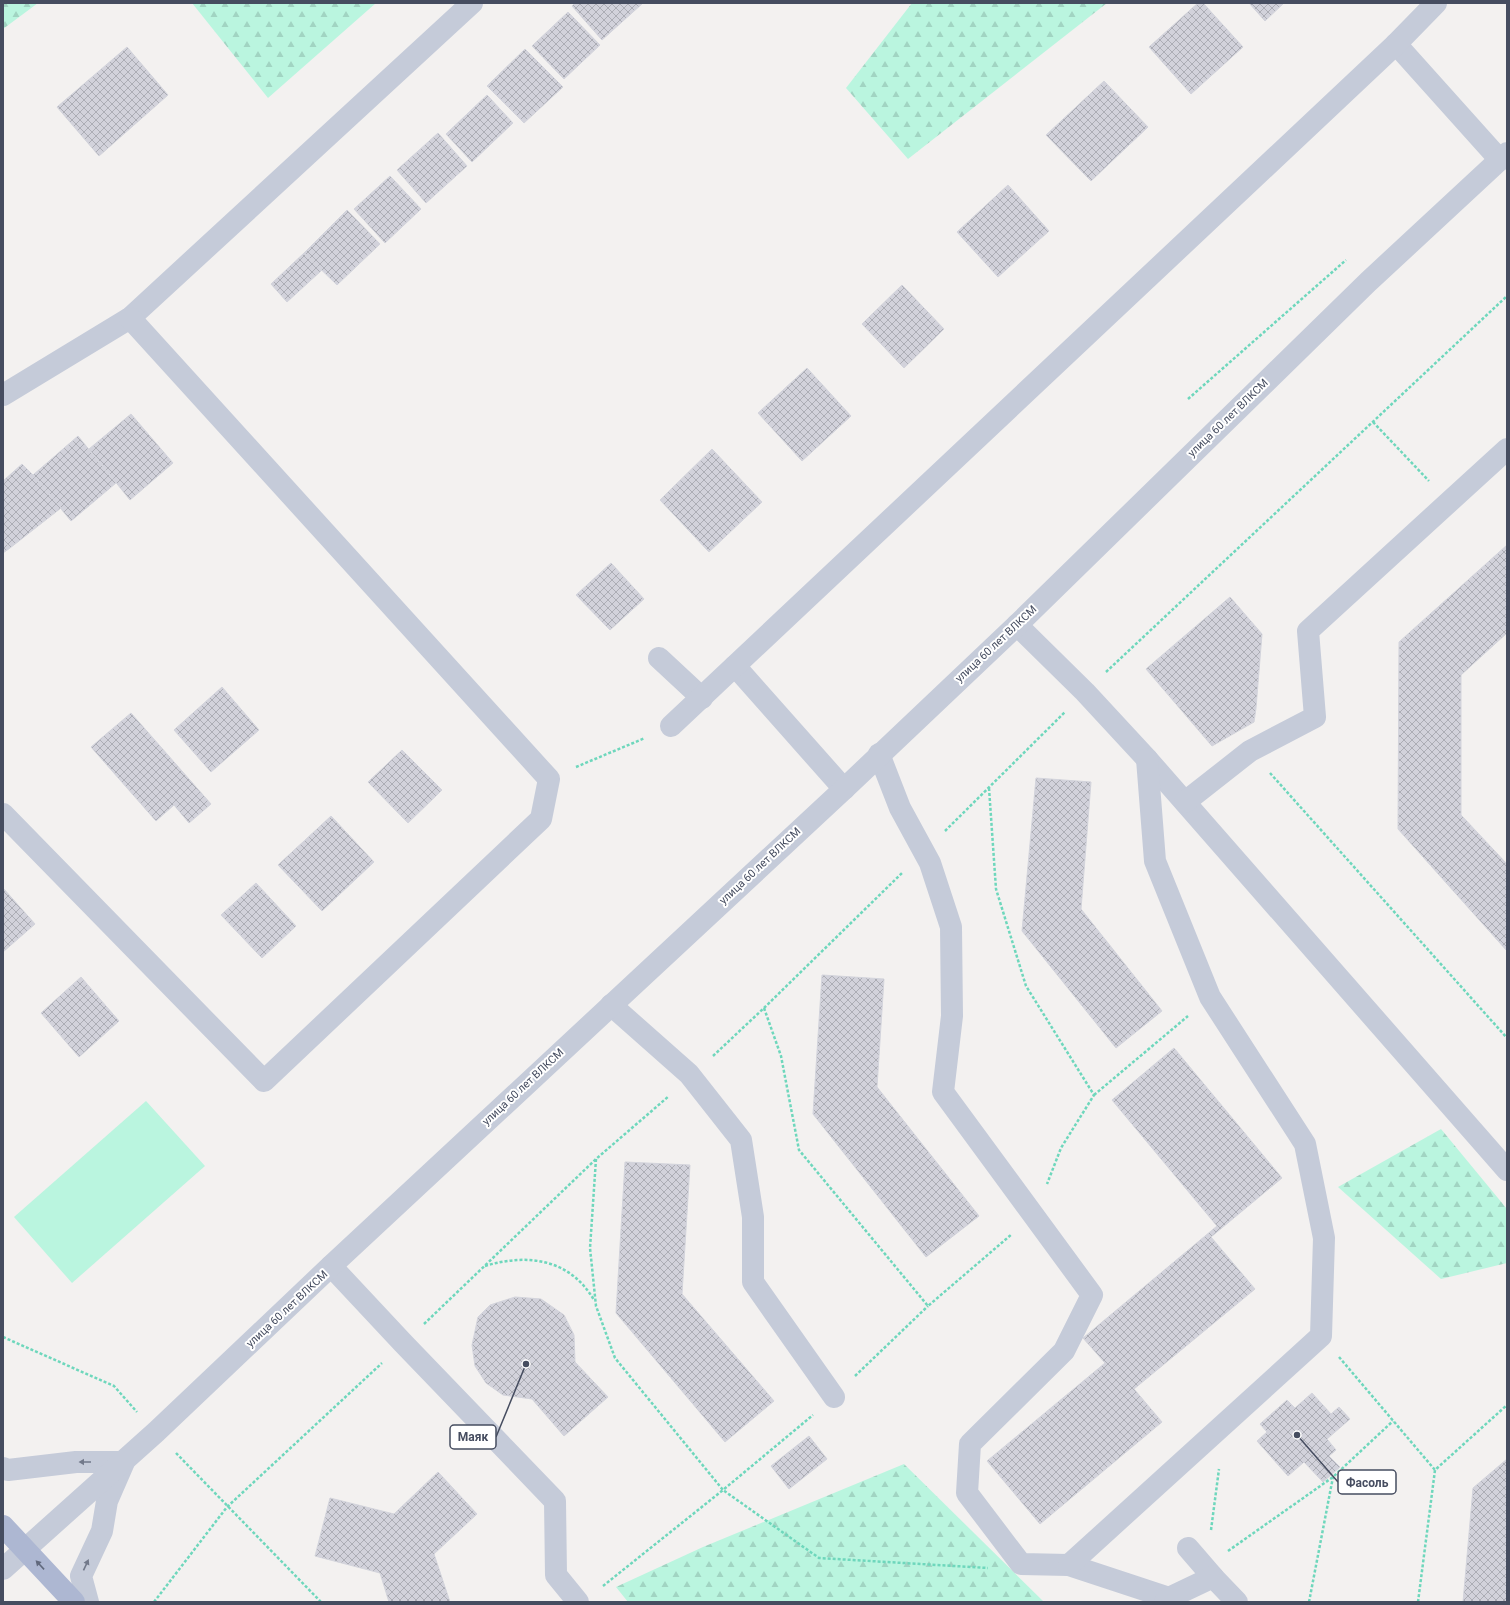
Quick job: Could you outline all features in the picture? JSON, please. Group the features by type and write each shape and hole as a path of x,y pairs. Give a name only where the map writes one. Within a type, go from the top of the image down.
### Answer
{"main road":[{"path":"3,1526 74,1602"}],"street":[{"path":"3,395 130,318 472,3"},
{"path":"671,726 1396,44 1436,3"},
{"path":"1396,44 1504,156"},
{"name":"улица 60 лет ВЛКСМ","path":"3,1569 124,1462 331,1266 844,789 879,754 1017,625 1368,282 1504,156"},
{"path":"3,814 264,1081 541,819 549,779 130,318"},
{"path":"1185,802 1250,751 1315,717 1308,631 1507,449"},
{"path":"1017,625 1085,692 1147,759 1505,1165"},
{"path":"659,658 702,698"},
{"path":"734,666 844,789"},
{"path":"879,754 900,808 930,864 951,927 952,1016 942,1092 1092,1295 1064,1351 970,1444 967,1493 1022,1564 1069,1565 1167,1600 1209,1572"},
{"path":"1069,1565 1226,1424 1321,1336 1324,1238 1305,1144 1210,997 1155,861 1147,759"},
{"path":"611,1005 691,1076 741,1140 754,1217 754,1282 834,1396"},
{"path":"331,1266 403,1344 555,1501 556,1575 578,1602"},
{"path":"3,1468 8,1470 76,1462 124,1462 107,1502 102,1531 81,1576 88,1602"},
{"path":"1188,1548 1237,1602"}],"path":[{"path":"1188,398 1346,260"},
{"path":"154,1602 227,1507 403,1344 596,1159 691,1076 764,1008 1085,692 1507,296"},
{"path":"1373,422 1449,502"},
{"path":"549,779 671,726"},
{"path":"1250,751 1507,1038"},
{"path":"989,788 996,889 1026,986 1094,1095"},
{"path":"601,1587 723,1490 834,1396 928,1306 1034,1216 1061,1148 1094,1095 1210,997"},
{"path":"764,1008 781,1056 799,1150 928,1306"},
{"path":"596,1159 590,1248 596,1302 615,1358 723,1490 819,1558 1011,1570 1022,1564"},
{"path":"484,1266 500,1261 529,1259 543,1261 557,1266 577,1278 596,1302"},
{"path":"1321,1336 1435,1470"},
{"path":"1418,1602 1435,1470 1507,1405"},
{"path":"1209,1572 1333,1477 1393,1420"},
{"path":"1209,1572 1226,1424"},
{"path":"1309,1602 1333,1477"}],"green space":[{"path":"3,3 38,3 3,29"},
{"path":"192,3 376,3 268,98"},
{"path":"912,3 1107,3 908,159 846,88"},
{"path":"146,1101 205,1166 72,1283 14,1217"},
{"path":"1441,1129 1507,1209 1507,1263 1441,1279 1338,1187"},
{"path":"904,1464 1044,1602 628,1602 616,1587 703,1547"}],"building":[{"path":"575,3 643,3 602,40 572,6"},
{"path":"1198,3 1203,3 1243,47 1191,94 1149,47"},
{"path":"1249,3 1284,3 1265,21"},
{"path":"568,12 600,45 564,79 532,46"},
{"path":"127,47 168,95 99,156 57,107"},
{"path":"525,49 563,87 524,123 487,86"},
{"path":"1104,81 1148,127 1091,181 1046,135"},
{"path":"487,95 513,123 472,162 446,134"},
{"path":"438,133 467,166 426,203 397,170"},
{"path":"390,176 421,209 385,243 354,209"},
{"path":"1008,185 1049,231 998,277 957,232"},
{"path":"347,210 380,244 337,285 304,253"},
{"path":"304,253 322,270 287,302 271,284"},
{"path":"902,285 944,329 904,368 862,324"},
{"path":"807,368 851,416 802,461 758,413"},
{"path":"131,414 173,463 130,500 89,449"},
{"path":"78,436 116,483 71,521 33,475"},
{"path":"712,449 762,502 709,552 660,500"},
{"path":"22,464 61,508 10,548 3,540 3,481"},
{"path":"3,540 10,548 3,553"},
{"path":"1507,545 1507,633 1461,675 1461,815 1507,864 1507,951 1398,829 1399,642"},
{"path":"611,563 644,599 610,630 576,595"},
{"path":"1230,597 1262,634 1256,708 1254,722 1212,746 1146,669"},
{"path":"222,687 259,730 211,772 174,730"},
{"path":"131,713 211,804 189,823 174,805 156,821 91,747"},
{"path":"402,750 442,790 408,823 368,782"},
{"path":"1036,778 1091,782 1081,909 1162,1011 1116,1048 1022,931"},
{"path":"331,816 374,862 322,911 278,865"},
{"path":"256,883 296,926 262,958 221,915"},
{"path":"3,888 35,924 3,952"},
{"path":"822,975 884,979 877,1087 979,1216 926,1257 813,1114"},
{"path":"81,977 119,1021 79,1057 41,1013"},
{"path":"1174,1048 1282,1178 1211,1237 1255,1289 1134,1389 1162,1422 1040,1524 987,1461 1105,1363 1083,1338 1217,1226 1112,1100"},
{"path":"625,1162 690,1165 682,1294 774,1401 725,1442 616,1313"},
{"path":"515,1297 541,1299 564,1315 574,1335 575,1362 608,1397 564,1436 532,1399 503,1395 486,1383 475,1366 472,1345 478,1317 490,1305"},
{"path":"1312,1393 1331,1414 1339,1407 1350,1419 1327,1439 1336,1450 1329,1456 1340,1467 1323,1482 1304,1462 1288,1476 1257,1441 1267,1432 1260,1424 1287,1400 1295,1408"},
{"path":"809,1436 827,1459 789,1489 771,1466"},
{"path":"1507,1459 1507,1602 1463,1602 1473,1488"},
{"path":"438,1472 477,1514 434,1554 450,1602 389,1602 380,1573 315,1556 330,1498 394,1514"}],"place":[{"name":"Маяк","path":"526,1364"},
{"name":"Фасоль","path":"1297,1435"}]}
